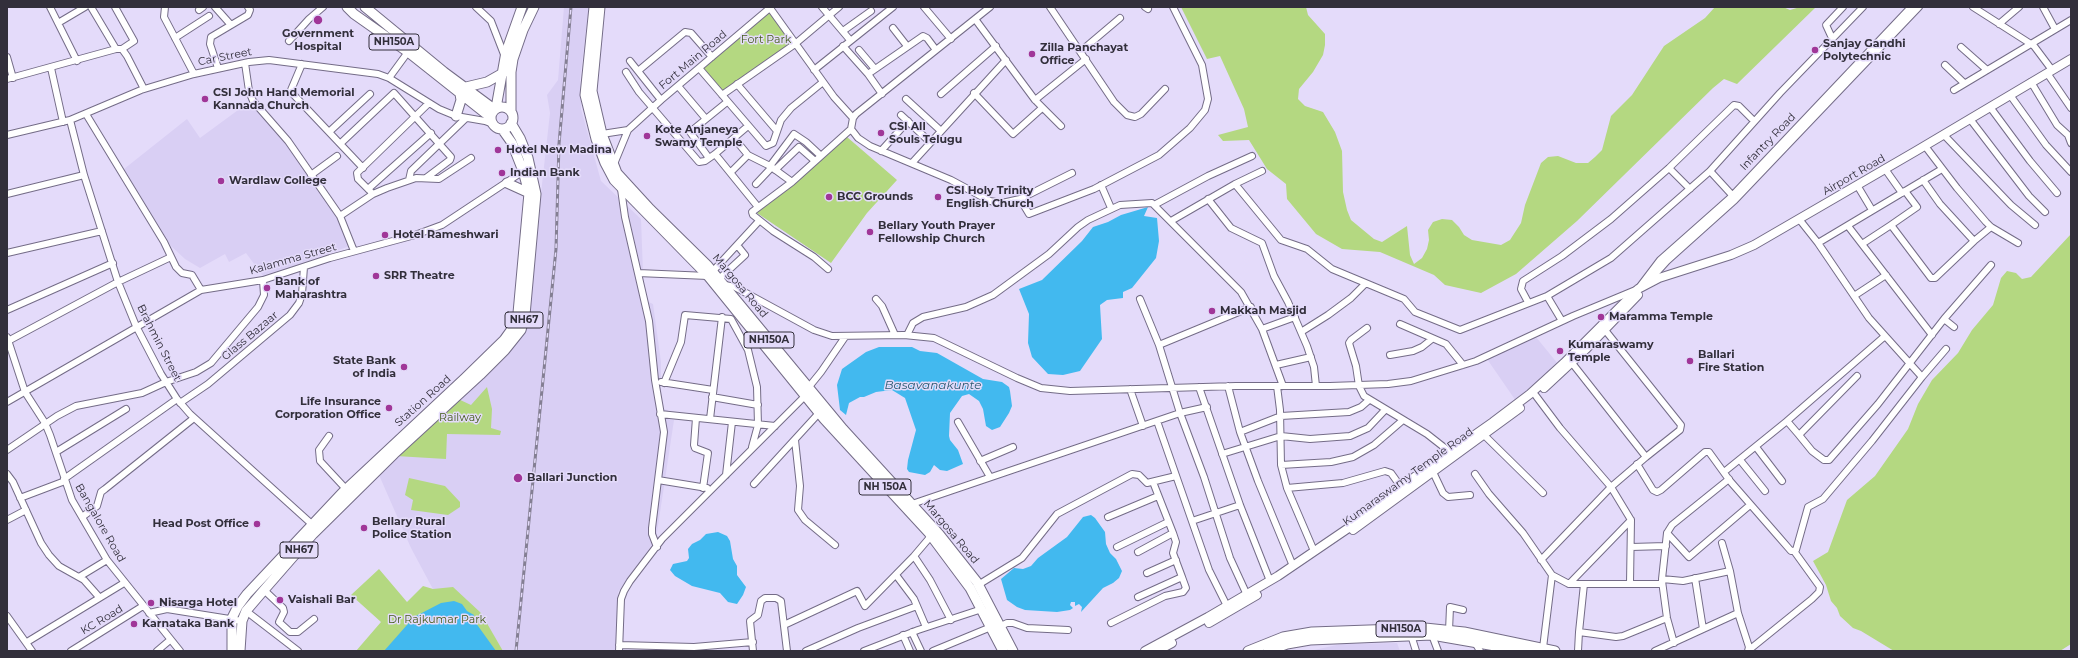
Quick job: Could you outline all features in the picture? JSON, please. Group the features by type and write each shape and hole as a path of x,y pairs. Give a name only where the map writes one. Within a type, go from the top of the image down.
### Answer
{"highway":[{"name":"NH150A","path":"347,7 370,26 463,91 493,114"},
{"name":"NH150A","path":"365,7 444,72 463,91 476,95 493,114"},
{"path":"493,114 506,56 522,7"},
{"name":"NH67","path":"511,123 513,117 510,99 513,60 523,30 534,7"},
{"path":"594,7 585,95 596,139 611,166"},
{"name":"Margosa Road","path":"600,7 592,91 614,180 621,189 721,285 808,391 939,534 978,585 1013,651"},
{"path":"456,116 463,91 487,82 503,72"},
{"path":"493,114 504,107 511,111"},
{"name":"NH67","path":"493,114 502,129"},
{"path":"502,129 511,123"},
{"name":"Station Road","path":"315,527 346,489 514,334 518,313 529,193 523,144 511,123"},
{"name":"Station Road","path":"232,651 232,618 238,606 247,594 315,527 480,375 524,322 536,194 527,168 502,129"},
{"name":"Margosa Road","path":"611,166 710,274"},
{"path":"507,183 529,193"},
{"name":"Margosa Road","path":"808,391 819,413 931,536 970,588 1003,651"},
{"name":"NH67","path":"240,651 242,621 246,612 315,527"},
{"name":"NH150A","path":"1248,651 1283,637 1312,632 1425,628 1556,651"},
{"name":"NH150A","path":"1268,651 1287,644 1310,640 1432,635 1474,641 1496,648 1524,651"}],"main road":[{"name":"Airport Road","path":"1643,286 1659,278 1731,255 1754,245 1944,135 2049,71 2070,63"},
{"name":"Kumaraswamy Temple Road","path":"1145,651 1227,606 1293,566 1530,394 1564,363 1631,295 1643,286"},
{"name":"Kumaraswamy Temple Road","path":"1157,651 1228,613 1282,580 1536,396 1605,330 1643,286"}],"street":[{"path":"50,7 77,61"},
{"path":"58,23 85,7"},
{"path":"91,7 119,49 127,56 144,89"},
{"path":"7,57 10,78 119,49 134,41 115,7"},
{"path":"165,7 164,17 194,74"},
{"path":"215,7 231,25"},
{"path":"218,68 210,40 213,35 248,15 250,10 248,7"},
{"path":"289,41 309,19 324,7"},
{"path":"476,7 491,22 506,56"},
{"path":"822,7 850,40"},
{"path":"722,95 795,44 839,7"},
{"path":"814,70 893,7"},
{"path":"924,7 951,39"},
{"path":"828,269 814,257 790,243 759,221 752,214 753,210 792,182 851,129 853,118 990,7"},
{"path":"1050,7 1114,102 1130,117 1141,114 1165,89"},
{"path":"1020,199 1029,214 1101,185 1164,152 1201,116 1208,105 1202,65 1173,7"},
{"path":"1832,38 1826,25 1843,7"},
{"path":"1235,184 1281,240 1307,249 1332,269 1404,299 1415,312 1460,330 1528,302 1547,296 1611,258 1710,171 1754,121 1832,38 1864,7"},
{"name":"Infantry Road","path":"1643,286 1660,260 1732,195 1911,7"},
{"name":"Infantry Road","path":"1643,286 1667,261 1740,194 1919,7"},
{"path":"1999,24 2019,7"},
{"path":"2043,7 2055,29"},
{"path":"771,8 814,70 853,118"},
{"name":"Fort Main Road","path":"611,166 628,130 660,100 771,8"},
{"path":"1977,8 2031,45 2049,71 2071,108"},
{"path":"843,31 872,11"},
{"path":"175,38 209,16"},
{"path":"1081,51 1120,18"},
{"path":"975,19 1035,100 1061,126"},
{"path":"1954,90 2071,20"},
{"path":"893,28 907,46"},
{"path":"638,71 685,32 691,33 712,58"},
{"path":"868,74 920,37 925,36 936,50"},
{"path":"843,46 868,74 882,94"},
{"path":"941,94 996,46"},
{"path":"1961,47 1986,70"},
{"path":"859,50 875,69"},
{"path":"389,78 408,52"},
{"path":"1035,100 1086,59"},
{"name":"Car Street","path":"7,135 67,121 144,89 194,74 245,62 269,60 368,72 389,78 429,103 456,116 485,121 493,114"},
{"path":"912,163 974,93 1006,60"},
{"path":"630,61 660,100"},
{"path":"245,62 249,91 253,101 288,142 340,216 354,251"},
{"path":"302,64 291,90 292,93 341,143 363,168"},
{"path":"1945,65 1964,83"},
{"name":"Brahmin Street","path":"51,68 118,282 136,326 166,382 178,401 194,418 315,527"},
{"path":"699,68 766,146 773,143 781,120 792,108 823,82"},
{"path":"626,72 696,161 702,162 712,156 748,126"},
{"path":"2031,82 2057,125 2068,135 2071,143"},
{"path":"737,84 777,131"},
{"path":"341,143 402,85"},
{"path":"678,86 706,119"},
{"path":"394,93 441,143 451,158 426,178"},
{"path":"974,93 1013,134 1042,108"},
{"path":"330,132 370,94"},
{"path":"2010,95 2046,145 2071,172"},
{"path":"906,99 941,131"},
{"path":"727,102 690,132 712,156 731,172 758,207"},
{"path":"373,194 356,177 357,173 417,117 429,103"},
{"path":"1528,302 1521,289 1523,281 1562,256 1611,219 1669,168 1734,105 1739,106 1754,121"},
{"path":"1990,107 2030,161 2057,193"},
{"path":"86,114 172,257 178,270 192,275 201,290"},
{"path":"901,115 930,142"},
{"path":"409,180 411,171 466,118"},
{"path":"1970,119 2015,178 2045,212"},
{"path":"881,151 908,121"},
{"path":"851,129 862,142 951,180 990,201 1002,203 1020,199 1072,173"},
{"path":"602,134 628,130"},
{"path":"368,189 431,133"},
{"path":"772,168 794,134 806,142 821,156"},
{"path":"1944,135 2011,205 2035,225"},
{"path":"734,138 748,156 772,168 792,182"},
{"path":"1925,146 1991,227 2018,243"},
{"path":"756,184 772,168 799,147 815,161"},
{"path":"311,175 337,156"},
{"path":"731,172 748,156"},
{"path":"907,335 910,328 917,320 929,315 966,307 993,295 1049,254 1078,227 1111,208 1120,205 1140,203 1156,204 1208,176 1252,156"},
{"path":"340,216 373,194 409,180 426,178 439,179 471,158"},
{"name":"Kalamma Street","path":"7,402 136,326 201,290 264,280 354,251 415,235 442,225 507,183 527,168"},
{"path":"1669,168 1690,189"},
{"path":"1818,243 1942,168"},
{"path":"1862,244 1917,207 1903,192 1886,169"},
{"path":"1171,221 1235,184 1262,171"},
{"path":"1710,171 1732,195"},
{"path":"7,194 84,175"},
{"path":"1923,180 1940,204 1974,241"},
{"path":"1101,185 1111,208"},
{"path":"1857,185 1872,210"},
{"path":"621,189 625,217 652,342 655,380 664,432 652,534 657,547"},
{"path":"1208,199 1232,228 1262,243 1274,276 1295,317 1311,357 1314,367 1316,386"},
{"path":"1156,204 1241,292 1262,329 1276,365 1280,386 1281,464 1286,488 1314,551"},
{"path":"1799,219 1818,243 1854,296 1885,336 1922,377"},
{"path":"638,273 710,274 759,221"},
{"path":"1891,225 1931,278 1935,278 1991,227"},
{"path":"1848,226 1932,335"},
{"path":"7,253 102,230"},
{"path":"721,285 745,255 737,245"},
{"path":"8,339 118,282 172,257"},
{"path":"7,310 113,263"},
{"path":"1787,421 1812,451 1824,460 1829,460 1878,404 1944,319 1991,265"},
{"name":"Glass Bazaar","path":"20,498 64,480 178,401 217,377 290,316 299,303 302,294 304,267"},
{"path":"1854,296 1886,275"},
{"path":"7,450 45,424 76,406 142,393 166,382 196,372 216,358 228,341 262,301 264,295 264,280"},
{"path":"1301,332 1328,315 1365,284"},
{"path":"721,285 735,287 814,330 832,336 907,335 934,338 1041,388 1070,391 1228,386 1359,386 1411,381 1476,361 1562,321 1643,286"},
{"path":"1547,296 1562,321"},
{"path":"876,298 889,319 895,335"},
{"path":"1140,298 1159,344 1180,413 1230,558 1246,595"},
{"path":"1159,344 1250,307"},
{"path":"664,383 681,342 685,315 722,317 731,319 748,350 757,387 758,425 752,449"},
{"path":"710,419 722,317"},
{"path":"1262,329 1295,317"},
{"path":"1944,319 1954,327"},
{"path":"1400,324 1446,344 1463,365"},
{"path":"1367,328 1349,343 1356,366 1359,386 1364,396 1427,434 1450,452"},
{"path":"1541,560 1611,487 1680,430 1680,424 1605,330"},
{"path":"1724,472 1787,421 1885,336"},
{"path":"753,642 694,647 619,648 621,599 624,591 657,547 808,391 845,337"},
{"name":"Bangalore Road","path":"8,339 25,392 45,424 72,500 107,560 180,651"},
{"path":"1390,355 1413,351 1422,347 1432,339"},
{"path":"1794,552 1798,548 1808,507 1823,499 1946,349"},
{"path":"1276,365 1311,357"},
{"path":"1572,363 1646,457"},
{"path":"1799,435 1857,376"},
{"path":"655,380 664,383 713,390"},
{"path":"1228,386 1245,446 1293,566"},
{"path":"1199,387 1240,505 1270,581"},
{"path":"1130,389 1143,426"},
{"path":"1536,396 1611,487 1631,520 1630,583"},
{"path":"712,397 758,404"},
{"path":"1240,432 1280,416 1349,412 1361,407 1369,400"},
{"path":"912,504 1180,413 1206,407"},
{"path":"56,452 126,409"},
{"path":"1222,454 1281,436 1310,439 1350,436 1368,428 1385,410"},
{"path":"754,484 819,413"},
{"path":"660,414 775,426"},
{"path":"82,517 98,506 101,492 105,488 194,418"},
{"path":"696,418 695,448 708,452 703,488"},
{"path":"1281,464 1330,462 1354,457 1374,445 1403,420"},
{"path":"1157,421 1209,570 1227,606"},
{"path":"726,475 732,422"},
{"path":"958,422 990,477"},
{"path":"1484,435 1543,493"},
{"path":"329,436 319,450 320,461 346,489"},
{"path":"795,440 800,486 798,510 805,520 835,545"},
{"path":"980,461 1013,447"},
{"path":"1756,447 1782,481"},
{"path":"1637,464 1653,490 1657,492 1705,452 1709,452 1750,505 1794,552 1820,587 1819,592 1812,599 1748,650 1722,543"},
{"path":"1740,460 1765,491"},
{"path":"1286,488 1343,483 1385,471 1391,473 1401,487"},
{"path":"1433,472 1443,493 1448,497 1470,495"},
{"path":"7,474 41,543 49,555 59,566 79,577 99,597"},
{"path":"978,585 1022,558 1057,514 1132,474 1139,475 1148,483 1176,476"},
{"path":"1475,474 1489,494 1523,533 1552,575 1569,584 1683,581 1730,571"},
{"path":"1674,643 1666,618 1662,581 1667,533 1672,525 1729,479"},
{"path":"658,480 712,489"},
{"path":"1111,623 1165,596 1185,590 1173,550 1176,542 1153,482"},
{"path":"1108,517 1158,496"},
{"path":"1192,521 1240,505"},
{"path":"1667,533 1689,557 1750,505"},
{"path":"7,520 26,510"},
{"path":"1569,584 1631,520"},
{"path":"1117,546 1168,522"},
{"path":"1138,552 1173,533"},
{"path":"784,625 856,591 865,606 914,556 931,536"},
{"path":"1631,547 1666,546"},
{"path":"914,556 930,580 951,620"},
{"path":"79,577 107,560"},
{"path":"1147,573 1176,560"},
{"path":"896,575 910,593 926,627"},
{"path":"1543,648 1552,575"},
{"path":"1138,597 1182,577"},
{"path":"1696,578 1703,629"},
{"path":"26,642 124,583"},
{"path":"1578,651 1584,584"},
{"path":"264,590 283,608 284,612 279,622 290,632 298,632 314,619"},
{"path":"753,651 750,621 758,615 760,604 763,599 780,599 787,651"},
{"name":"KC Road","path":"71,651 143,606"},
{"path":"806,651 858,628 917,606"},
{"path":"1449,631 1450,607 1463,610"},
{"path":"149,613 167,609 232,618 242,621"},
{"path":"864,651 903,635 982,609"},
{"path":"246,612 298,651"},
{"path":"1655,651 1738,613"},
{"path":"7,616 32,651"},
{"path":"1579,632 1616,637 1623,636 1666,618"},
{"path":"1001,626 1007,623 1013,623 1027,628 1068,630"},
{"path":"933,651 991,627"},
{"path":"912,632 921,651"},
{"path":"903,635 910,651"},
{"path":"1432,635 1438,651"},
{"path":"1410,636 1416,651"},
{"path":"157,651 170,640"},
{"path":"1474,641 1480,651"}],"shaded area":[{"path":"564,7 589,7 580,79 581,109 601,181 641,219 644,300 653,304 661,362 661,409 668,410 668,419 674,420 656,539 618,592 616,651 503,651 481,615 434,591 411,548 379,475 526,327 550,113 547,95 558,80"},
{"name":"Wardlaw College","path":"249,102 285,143 340,221 350,246 263,276 246,253 229,262 225,254 200,268 185,259 171,246 124,169 187,119 200,138"},
{"path":"1536,337 1558,364 1516,401 1487,359"},
{"path":"1397,643 1400,651 1310,651 1341,644"}],"green space":[{"path":"1181,7 1306,7 1308,15 1325,34 1325,45 1323,55 1313,72 1299,89 1298,99 1305,106 1323,112 1335,132 1342,151 1343,192 1351,220 1374,239 1382,242 1407,226 1410,255 1414,264 1422,258 1427,249 1429,240 1428,230 1433,222 1442,219 1452,220 1464,235 1472,240 1501,245 1510,240 1521,223 1525,205 1541,163 1548,157 1558,156 1576,163 1588,163 1595,157 1602,150 1611,116 1632,95 1664,46 1705,18 1715,7 1783,7 1790,10 1800,7 1816,7 1737,84 1724,79 1713,88 1577,221 1516,274 1481,293 1445,285 1434,275 1380,252 1342,249 1316,234 1287,199 1286,184 1267,169 1249,140 1223,141 1218,135 1248,127 1244,109 1220,56 1207,59"},
{"name":"Fort Park","path":"770,11 794,44 722,95 699,68"},
{"name":"BCC Grounds","path":"847,137 897,180 867,213 831,263 757,213"},
{"path":"2071,234 2071,644 2060,651 1894,651 1861,631 1853,628 1840,616 1837,608 1831,601 1826,585 1813,561 1828,552 1847,500 1875,476 1908,429 1918,404 1932,380 1958,353 1972,330 1993,305 2001,278 2007,271 2016,273 2022,279 2031,277"},
{"name":"Railway","path":"487,387 492,409 491,428 501,431 500,435 447,434 446,459 396,456 456,398 471,405"},
{"path":"409,478 445,486 460,502 460,507 448,515 411,510 413,500 405,495"},
{"name":"Dr Rajkumar Park","path":"379,569 407,602 423,586 433,589 453,587 481,613 503,651 356,651 381,622 351,595"}],"water":[{"path":"1148,207 1144,216 1157,218 1159,241 1156,258 1132,288 1123,292 1123,298 1107,300 1100,305 1102,339 1080,371 1063,375 1048,374 1032,357 1028,343 1029,314 1019,289 1042,280 1082,241 1093,227 1108,222 1121,215"},
{"name":"Basavanakunte","path":"879,347 912,347 920,351 937,353 983,379 1002,382 1009,387 1010,391 1012,406 1009,413 1000,427 992,430 986,426 983,409 979,401 969,394 962,396 950,413 949,436 950,440 958,450 963,464 947,471 940,470 934,465 930,472 925,475 909,472 907,469 908,460 916,430 905,398 892,390 876,392 860,397 849,403 846,415 840,410 837,385 842,369 866,352"},
{"path":"1091,515 1105,532 1106,544 1122,571 1119,578 1103,588 1081,612 1082,607 1079,604 1075,606 1075,602 1071,602 1070,605 1073,608 1070,610 1057,612 1025,610 1017,607 1007,600 1001,579 1014,568 1023,569 1031,566 1038,558 1067,537 1083,517"},
{"path":"718,532 727,536 730,541 733,559 737,566 737,575 746,587 737,604 728,602 720,593 692,586 675,576 670,570 673,564 687,561 689,558 688,549 692,544 700,540 706,534"},
{"path":"454,601 462,604 467,611 474,615 473,619 496,651 384,651 414,617 441,603"}],"railway":[{"path":"516,651 556,249 559,144 571,7"}],"place":[{"name":"Government Hospital","path":"318,20"},
{"name":"Sanjay Gandhi Polytechnic","path":"1815,50"},
{"name":"Zilla Panchayat Office","path":"1032,54"},
{"name":"CSI John Hand Memorial Kannada Church","path":"205,99"},
{"name":"CSI All Souls Telugu","path":"881,133"},
{"name":"Kote Anjaneya Swamy Temple","path":"647,136"},
{"name":"Hotel New Madina","path":"498,150"},
{"name":"Indian Bank","path":"502,173"},
{"name":"Wardlaw College","path":"221,181"},
{"name":"BCC Grounds","path":"829,197"},
{"name":"CSI Holy Trinity English Church","path":"938,197"},
{"name":"Bellary Youth Prayer Fellowship Church","path":"870,232"},
{"name":"Hotel Rameshwari","path":"385,235"},
{"name":"SRR Theatre","path":"376,276"},
{"name":"Bank of Maharashtra","path":"267,288"},
{"name":"Makkah Masjid","path":"1212,311"},
{"name":"Maramma Temple","path":"1601,317"},
{"name":"Kumaraswamy Temple","path":"1560,351"},
{"name":"Ballari Fire Station","path":"1690,361"},
{"name":"State Bank of India","path":"404,367"},
{"name":"Life Insurance Corporation Office","path":"389,408"},
{"name":"Ballari Junction","path":"518,478"},
{"name":"Head Post Office","path":"257,524"},
{"name":"Bellary Rural Police Station","path":"364,528"},
{"name":"Vaishali Bar","path":"280,600"},
{"name":"Nisarga Hotel","path":"151,603"},
{"name":"Karnataka Bank","path":"134,624"}]}
